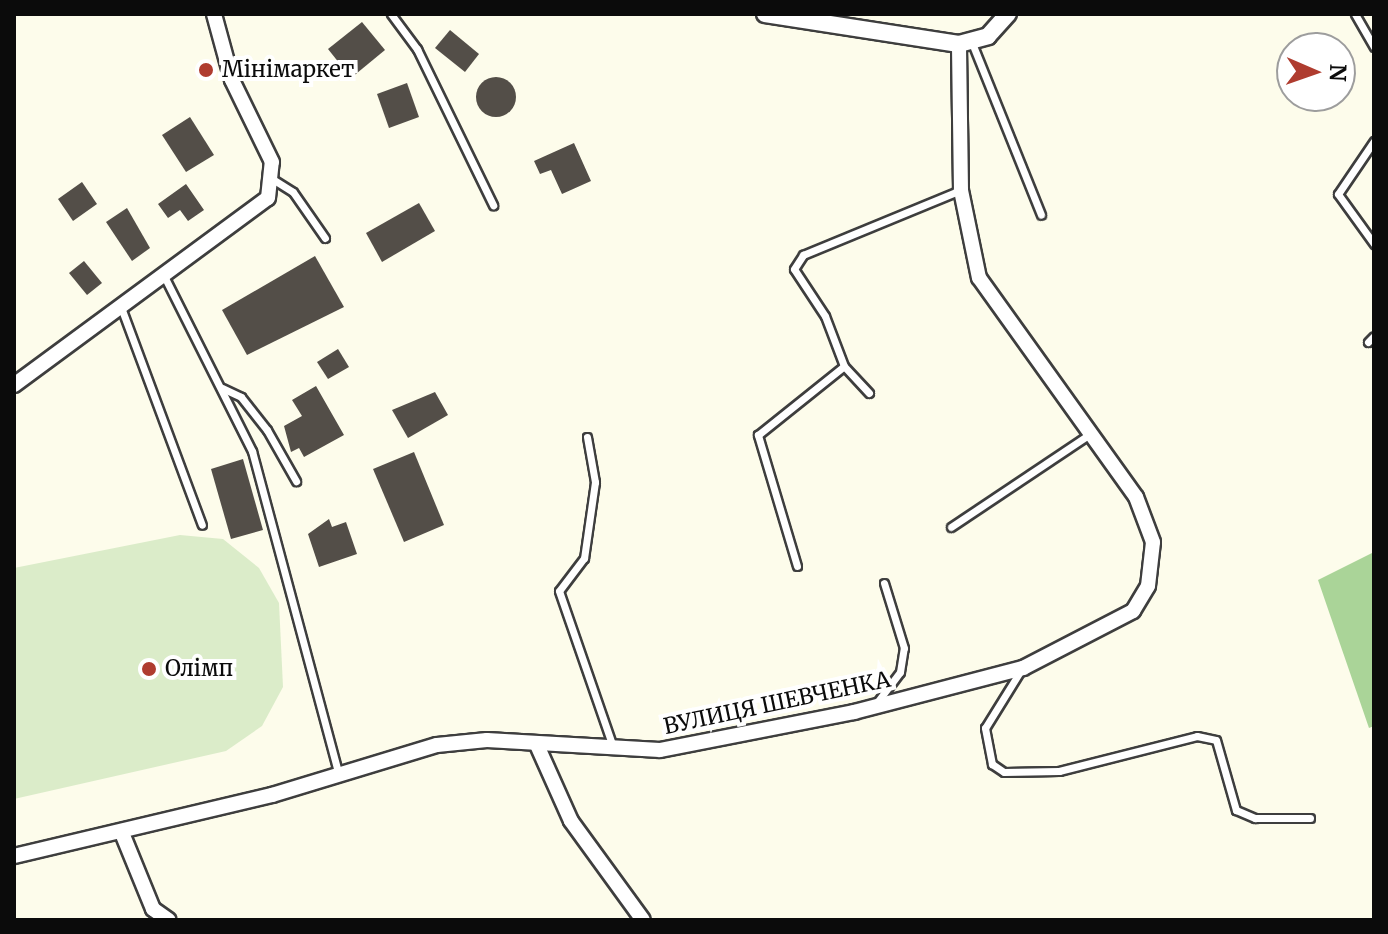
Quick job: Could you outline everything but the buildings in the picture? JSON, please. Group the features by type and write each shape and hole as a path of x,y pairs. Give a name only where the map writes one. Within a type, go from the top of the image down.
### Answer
{"street":[{"path":"14,385 122,310 268,198 274,180 214,14"},
{"path":"765,14 965,42 988,36 1008,14"},
{"path":"965,42 961,190 979,278 1090,434"},
{"name":"ВУЛИЦЯ ШЕВЧЕНКА","path":"14,856 122,833 437,745 660,750 873,707 1023,668 1133,611 1148,586 1153,542 1136,497 1090,434"},
{"path":"537,745 571,821 643,920"},
{"path":"122,833 153,909 169,920"}],"lane":[{"path":"391,14 417,49 493,205"},
{"path":"1355,14 1374,47"},
{"path":"965,42 1041,215"},
{"path":"1374,141 1338,194 1374,244"},
{"path":"274,180 293,192 325,238"},
{"path":"869,393 844,366 825,316 798,280 794,269 803,255 961,190"},
{"path":"165,278 222,388 280,535 301,646 338,773"},
{"path":"122,310 202,525"},
{"path":"797,566 758,435 844,366"},
{"path":"222,388 241,397 267,430 296,481"},
{"path":"951,527 1090,434"},
{"path":"587,437 595,482 584,558 559,591 614,750"},
{"path":"873,707 900,672 904,648 884,583"},
{"path":"1023,668 985,728 992,764 1004,772 1059,771 1197,736 1216,740 1236,810 1255,818 1310,818"}],"green space":[{"name":"Олімп","path":"180,535 223,539 259,568 279,603 283,687 262,726 226,751 14,799 14,568"},
{"path":"1374,552 1374,726 1369,728 1318,580"}],"place":[{"name":"Мінімаркет","path":"206,70"},
{"name":"Олімп","path":"149,669"}]}
